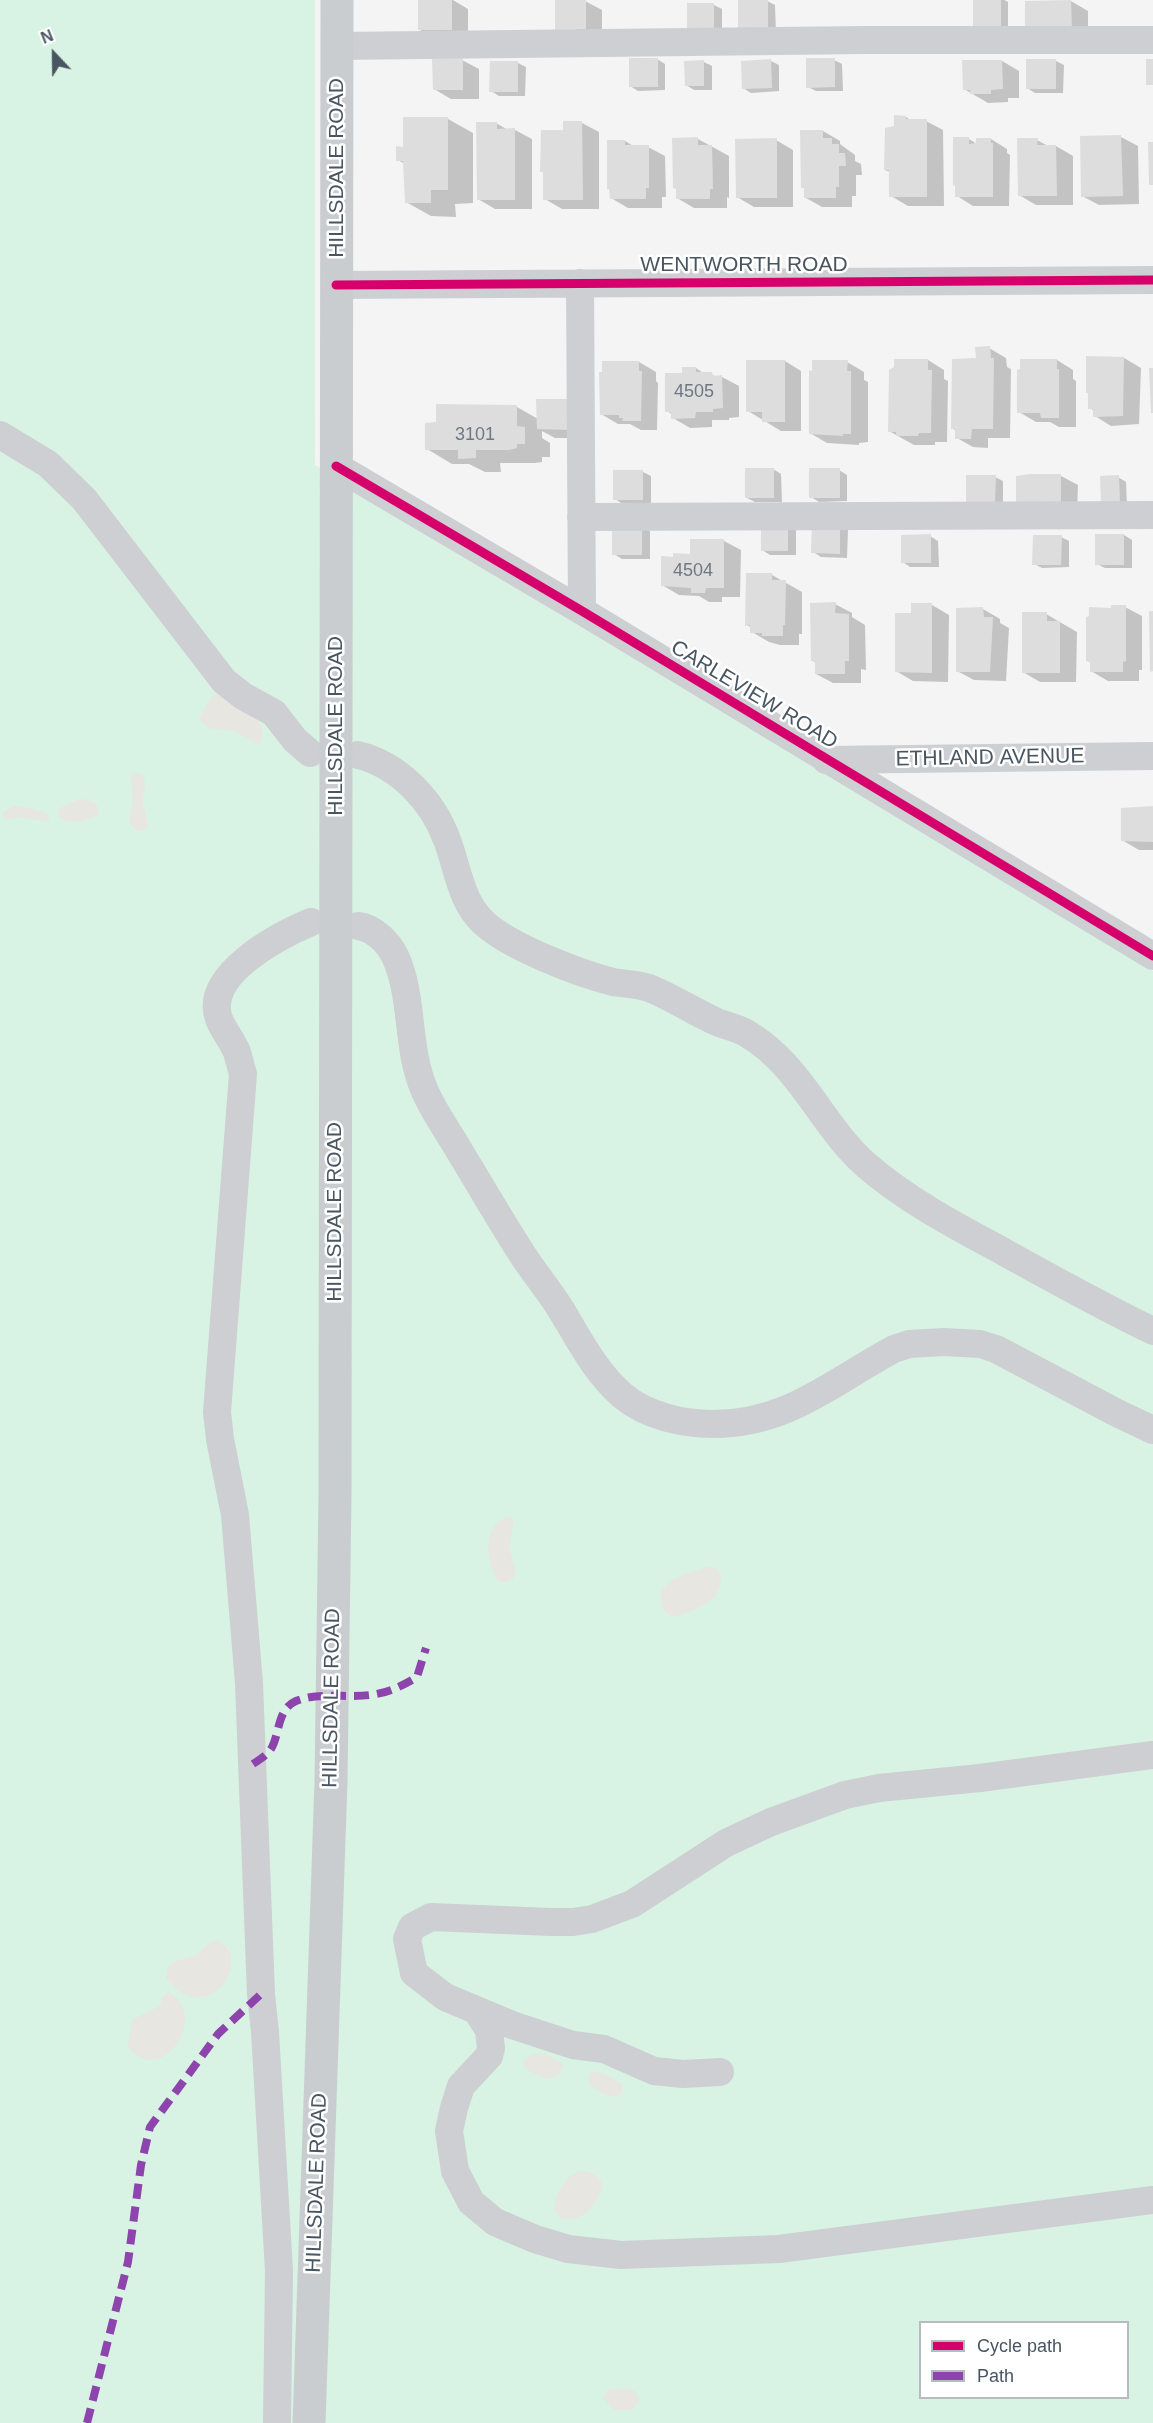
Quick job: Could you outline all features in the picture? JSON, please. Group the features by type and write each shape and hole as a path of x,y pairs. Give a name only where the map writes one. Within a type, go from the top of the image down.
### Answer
{"main road":[{"name":"HILLSDALE ROAD","path":"309,2423 332,1696 335,1495 337,0"}],"street":[{"path":"337,46 865,40 1153,40"},
{"name":"WENTWORTH ROAD","path":"336,285 1153,280"},
{"path":"580,283 582,611"},
{"path":"0,435 48,464 84,499 224,681 243,696 274,712 295,740 310,753"},
{"name":"CARLEVIEW ROAD","path":"336,466 582,611 1153,956"},
{"path":"581,517 1153,515"},
{"path":"358,755 372,758 386,766 412,786 430,805 447,838 470,908 485,924 561,965 613,981 647,988 718,1023 744,1032 765,1046 795,1075 839,1138 867,1166 933,1213 1094,1302 1153,1331"},
{"name":"ETHLAND AVENUE","path":"826,760 1153,756"},
{"path":"277,2423 279,2271 261,1994 249,1683 235,1515 217,1412 243,1074 236,1051 218,1018 216,998 221,986 233,972 264,947 288,932 311,922"},
{"path":"358,926 365,927 386,941 395,957 404,983 417,1067 424,1089 437,1114 506,1229 561,1309 571,1330 624,1397 647,1411 694,1424 739,1422 773,1416 800,1404 894,1349 909,1344 962,1342 996,1349 1153,1430"},
{"path":"720,2072 683,2074 654,2071 604,2049 573,2045 477,2011 445,1997 414,1973 407,1939 412,1928 431,1917 573,1922 592,1919 632,1904 726,1844 771,1822 845,1795 879,1788 980,1778 1153,1755"},
{"path":"477,2011 489,2030 491,2048 489,2056 461,2086 454,2108 449,2131 455,2171 471,2202 495,2222 535,2239 568,2249 621,2255 779,2249 1153,2200"}],"green space":[{"path":"0,0 315,0 315,465 1153,971 1153,2423 0,2423"}],"sand":[{"path":"222,693 244,706 256,718 262,733 262,742 256,744 234,731 210,728 202,723 199,718 213,695"},
{"path":"134,773 143,775 145,782 143,804 148,828 138,831 131,825 129,818 133,801 131,779"},
{"path":"83,799 93,802 98,808 98,814 78,822 68,821 58,816 58,810"},
{"path":"13,806 46,813 50,819 45,821 19,817 5,820 2,813"},
{"path":"511,1516 514,1521 509,1547 516,1574 511,1580 504,1582 497,1580 493,1572 489,1543 495,1526"},
{"path":"707,1567 714,1567 721,1574 720,1585 715,1596 683,1615 673,1616 667,1613 661,1603 664,1588 676,1578"},
{"path":"217,1940 226,1947 231,1956 231,1966 223,1985 215,1992 205,1996 186,1995 178,1991 166,1979 167,1971 172,1963 192,1957"},
{"path":"169,1992 180,2002 184,2010 185,2022 177,2044 169,2053 159,2058 149,2060 138,2056 128,2046 132,2020 160,2006 163,1996"},
{"path":"535,2053 545,2054 563,2063 557,2076 541,2077 524,2067 523,2061"},
{"path":"593,2072 605,2074 623,2085 622,2093 614,2097 590,2085 588,2075"},
{"path":"579,2171 594,2174 603,2186 587,2212 575,2219 560,2218 554,2208 557,2196 565,2181"},
{"path":"608,2390 633,2390 640,2400 632,2410 614,2410 603,2398"}],"building":[{"path":"418,0 452,0 452,30 418,30"},
{"path":"555,0 586,0 586,29 555,30"},
{"path":"738,0 768,0 768,29 738,29"},
{"path":"973,0 1001,0 1001,26 973,26"},
{"path":"1071,0 1072,31 1025,31 1025,1"},
{"path":"687,3 714,3 714,29 687,29"},
{"path":"463,58 463,90 433,90 432,59"},
{"path":"629,58 658,58 658,87 629,87"},
{"path":"806,58 835,58 835,87 806,88"},
{"path":"771,59 772,88 742,89 741,61"},
{"path":"1026,59 1056,59 1056,89 1026,89"},
{"path":"1146,59 1153,59 1153,85 1146,85"},
{"path":"704,60 704,86 685,86 684,61"},
{"path":"962,60 1002,60 1003,89 991,90 991,94 970,94 970,90 963,90"},
{"path":"490,61 518,61 518,92 489,92"},
{"path":"894,115 906,116 906,119 927,119 927,197 889,197 889,170 884,170 885,128 894,126"},
{"path":"403,117 448,117 448,190 431,190 431,203 405,203 403,161 396,161 396,146 403,147"},
{"path":"563,121 582,121 583,200 543,200 543,172 540,172 541,130 563,130"},
{"path":"476,122 497,122 497,129 515,128 515,200 477,200"},
{"path":"800,130 823,130 823,138 832,138 832,144 839,144 839,153 845,153 846,166 839,166 839,187 836,187 836,198 804,198 804,188 801,188"},
{"path":"1121,135 1123,196 1081,197 1080,136"},
{"path":"698,137 698,145 712,145 713,189 710,189 710,199 676,199 676,189 673,188 672,138"},
{"path":"953,137 969,137 969,144 976,143 976,138 991,138 991,143 993,143 993,197 955,197"},
{"path":"777,138 777,198 736,198 735,139"},
{"path":"1017,138 1038,138 1037,145 1056,145 1057,196 1018,196"},
{"path":"607,140 625,140 625,145 649,145 649,188 646,188 646,199 610,199 609,189 607,189"},
{"path":"1148,142 1153,142 1153,185 1149,185"},
{"path":"990,346 991,358 994,358 993,429 972,429 971,439 955,439 955,429 951,429 952,359 976,358 975,347"},
{"path":"1086,356 1124,357 1123,416 1093,417 1093,409 1088,409"},
{"path":"894,359 928,359 928,370 932,370 931,433 919,433 918,436 896,436 896,432 888,432 889,370 894,367"},
{"path":"1020,359 1057,359 1059,418 1041,418 1040,413 1017,413 1017,370 1020,369"},
{"path":"746,360 785,360 785,422 762,422 762,412 746,412"},
{"path":"812,360 848,360 847,371 851,371 851,434 843,434 843,436 809,434 809,370 812,371"},
{"path":"602,361 639,361 639,371 642,371 641,421 622,421 623,418 619,418 619,415 600,415 599,372 602,372"},
{"path":"682,367 696,367 696,372 712,372 713,376 722,375 723,408 713,409 713,412 696,412 695,418 671,419 671,412 665,412 665,373 682,373"},
{"path":"1149,368 1153,368 1153,413 1151,413"},
{"path":"536,399 570,399 570,430 537,429"},
{"path":"436,404 517,405 517,426 525,427 525,444 517,444 517,448 509,450 476,450 476,458 458,459 458,450 425,450 425,423 436,422"},
{"path":"745,468 774,468 774,498 745,498"},
{"path":"809,468 840,468 840,498 809,498"},
{"path":"613,470 643,470 643,500 613,500"},
{"path":"1061,474 1061,504 1016,503 1016,476"},
{"path":"966,475 996,475 995,504 966,504"},
{"path":"1119,475 1120,503 1101,504 1100,476"},
{"path":"761,523 788,524 788,551 761,551"},
{"path":"812,523 840,523 840,554 811,553"},
{"path":"612,525 642,525 642,555 612,555"},
{"path":"931,534 931,563 901,563 901,535"},
{"path":"1095,534 1124,534 1124,565 1095,565"},
{"path":"1033,535 1062,535 1061,565 1032,565"},
{"path":"690,539 724,539 724,588 706,588 705,593 691,593 691,588 661,586 661,556 673,557 673,553 690,554"},
{"path":"746,573 772,573 772,580 786,580 783,636 762,636 762,633 750,633 750,625 745,626"},
{"path":"836,602 835,613 849,614 849,661 845,661 845,674 815,674 815,661 811,661 810,603"},
{"path":"911,603 932,603 932,673 895,672 895,613 911,613"},
{"path":"1111,605 1126,605 1126,661 1123,662 1123,672 1090,672 1090,662 1086,661 1086,617 1089,616 1089,607 1111,608"},
{"path":"983,607 984,617 993,617 990,672 956,672 956,608"},
{"path":"1149,611 1153,611 1153,671 1150,672"},
{"path":"1022,612 1047,612 1047,621 1060,621 1060,673 1022,673"},
{"path":"1153,806 1153,842 1121,841 1121,808"}],"marked path":[{"path":"253,1764 271,1749 282,1716 290,1705 305,1698 361,1696 395,1689 417,1677 426,1648"},
{"path":"87,2423 128,2262 141,2165 150,2127 218,2034 261,1994"}],"cycle path":[{"path":"336,285 1153,280"},
{"path":"336,466 582,611 1153,956"}]}
